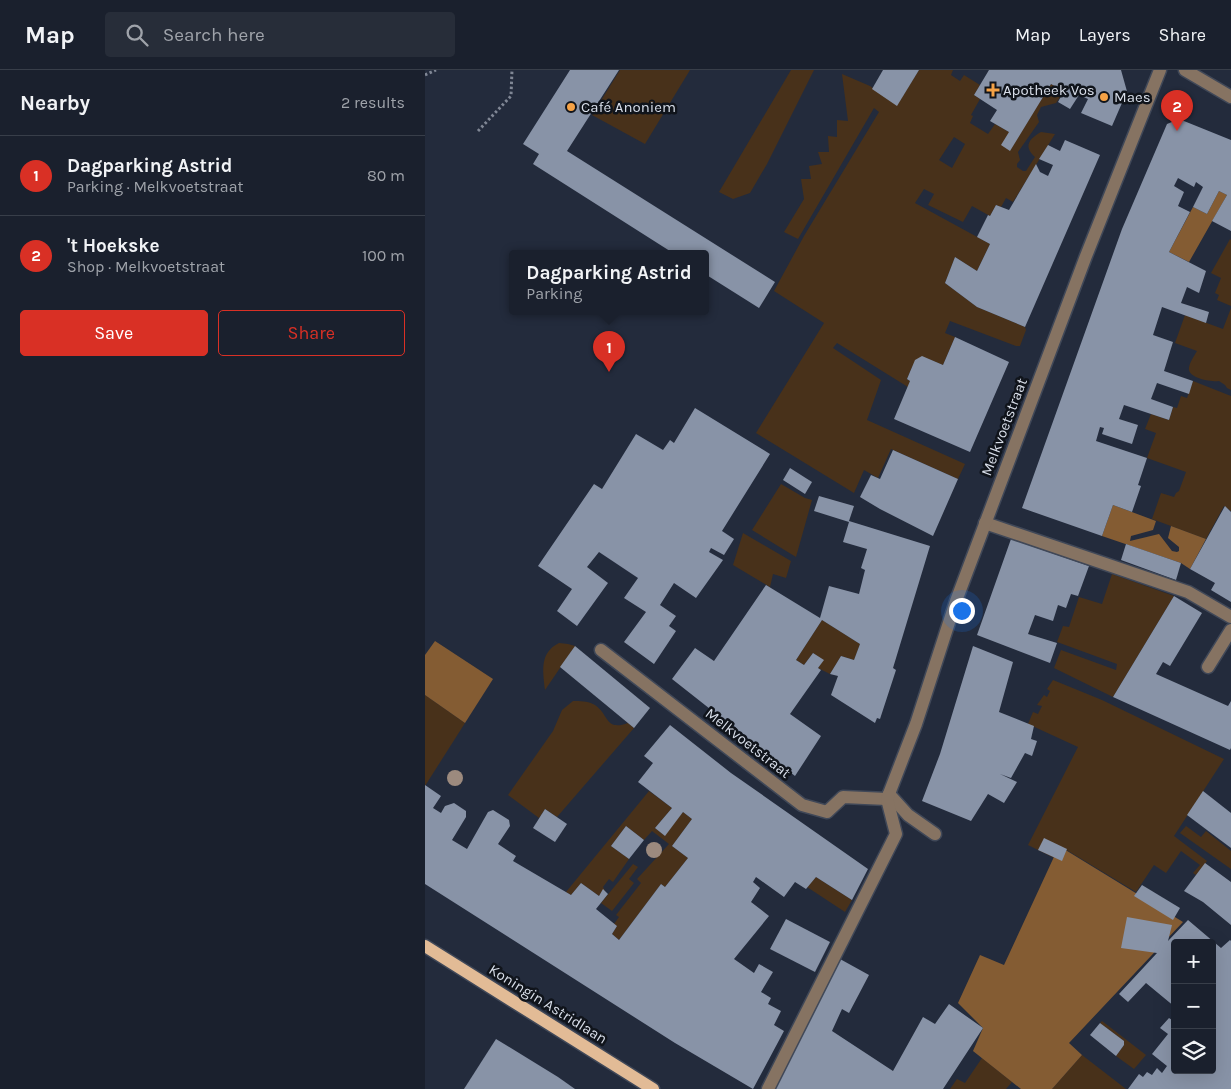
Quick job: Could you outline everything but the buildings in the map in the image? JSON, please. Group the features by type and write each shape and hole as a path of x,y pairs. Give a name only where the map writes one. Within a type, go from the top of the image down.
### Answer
{"main road":[{"name":"Koningin Astridlaan","path":"425,946 653,1089"}],"street":[{"name":"Melkvoetstraat","path":"601,650 802,805 827,812 843,797 888,796 916,724 956,601 985,523 1160,70"},
{"path":"1185,70 1231,97"},
{"path":"985,523 1188,592 1231,617"},
{"path":"1208,667 1231,630"},
{"path":"888,796 908,815 935,834"},
{"path":"768,1089 896,834 888,796"}],"path":[{"path":"425,75 436,70"},
{"path":"479,131 511,96 512,70"}],"shaded area":[{"path":"620,70 690,70 645,144 592,115"},
{"path":"791,70 814,70 767,164 750,193 733,199 719,192"},
{"path":"919,70 953,70 951,75 960,81 964,75 980,85 974,95 980,99 971,115 973,116 970,123 988,134 995,124 1009,132 1010,150 1051,84 1064,91 1056,103 1041,107 1037,115 1039,122 1018,152 1020,160 1017,167 1026,171 1035,157 1028,146 1033,137 1041,132 1055,134 1013,202 1006,198 1001,207 996,205 990,216 972,206 963,222 928,205 934,194 924,189 915,203 990,244 977,271 955,257 945,283 977,307 1025,327 1026,330 1020,346 950,321 945,333 955,337 943,365 928,359 919,358 916,360 907,379 910,381 908,387 837,343 833,348 881,380 867,420 965,464 958,479 891,449 878,478 864,470 854,493 756,433 824,323 774,291 804,236 879,112 874,108 798,239 784,232 804,199 801,179 811,179 809,166 822,164 818,152 829,152 828,136 837,137 837,120 848,121 842,74 870,86 897,105","holes":["954,137 965,144 952,168 939,160"]},
{"path":"1219,191 1227,195 1189,262 1169,252 1193,207 1207,214"},
{"path":"1230,239 1231,306 1217,300 1219,295 1215,293 1221,278 1211,273"},
{"path":"1231,308 1231,390 1219,381 1194,376 1189,368 1191,360 1197,351 1175,343 1185,315 1223,329"},
{"path":"1193,381 1231,396 1231,511 1224,506 1206,539 1152,519 1161,493 1174,497 1179,491 1186,472 1147,458 1156,433 1145,429 1151,414 1169,420 1173,407 1177,408 1181,396 1187,398"},
{"path":"781,484 812,500 796,557 752,530"},
{"path":"1113,505 1156,521 1153,530 1131,536 1130,541 1159,534 1172,551 1177,552 1179,547 1168,538 1171,526 1206,539 1190,569 1181,563 1102,536"},
{"path":"743,533 791,561 786,578 773,574 770,587 733,565"},
{"path":"1112,574 1174,596 1113,697 1054,668 1061,650 1116,670 1117,664 1057,642 1063,626 1069,627 1079,597 1102,604"},
{"path":"822,620 860,644 854,660 841,656 830,674 818,668 823,660 813,653 804,665 796,660"},
{"path":"435,641 493,679 465,723 425,695 425,655"},
{"path":"559,643 575,646 545,690 543,669 545,657"},
{"path":"1053,680 1102,700 1224,759 1174,836 1207,861 1196,875 1193,873 1200,865 1181,851 1166,873 1154,865 1136,892 1060,846 1054,858 1028,845 1078,747 1028,724 1033,712 1038,714 1042,706 1037,705 1044,695 1047,697 1050,691 1047,689"},
{"path":"425,695 465,723 425,786"},
{"path":"573,701 593,704 598,707 611,723 620,725 628,723 634,728 557,817 545,809 539,818 508,795 553,731 562,710"},
{"path":"649,791 672,808 655,828 664,835 683,812 692,819 672,846 688,858 665,887 661,884 619,940 612,934 617,926 614,924 619,917 616,915 641,883 637,879 669,844 652,831 644,840 626,826 611,846 629,859 613,882 609,879 603,887 605,891 603,890 599,896 581,883 571,895 566,892"},
{"path":"1186,826 1201,837 1206,831 1231,851 1231,869 1180,833"},
{"path":"1059,846 1183,922 1069,1043 1082,1055 1052,1089 1021,1089 973,1051 983,1028 958,1003 980,955 1004,965"},
{"path":"633,864 638,867 629,879 634,883 612,911 601,903"},
{"path":"816,877 852,900 845,912 807,887"},
{"path":"1102,1021 1146,1055 1134,1069 1116,1056 1124,1045 1124,1041 1100,1023"},
{"path":"1082,1055 1126,1089 1052,1089"},
{"path":"982,1058 1012,1082 1006,1089 950,1089 957,1079 965,1083"}],"place":[{"name":"Apotheek Vos","path":"993,90"},
{"name":"Maes","path":"1104,97"},
{"name":"Café Anoniem","path":"571,107"},
{"name":"'t Hoekske","path":"1177,131"},
{"name":"Dagparking Astrid","path":"609,372"}]}
